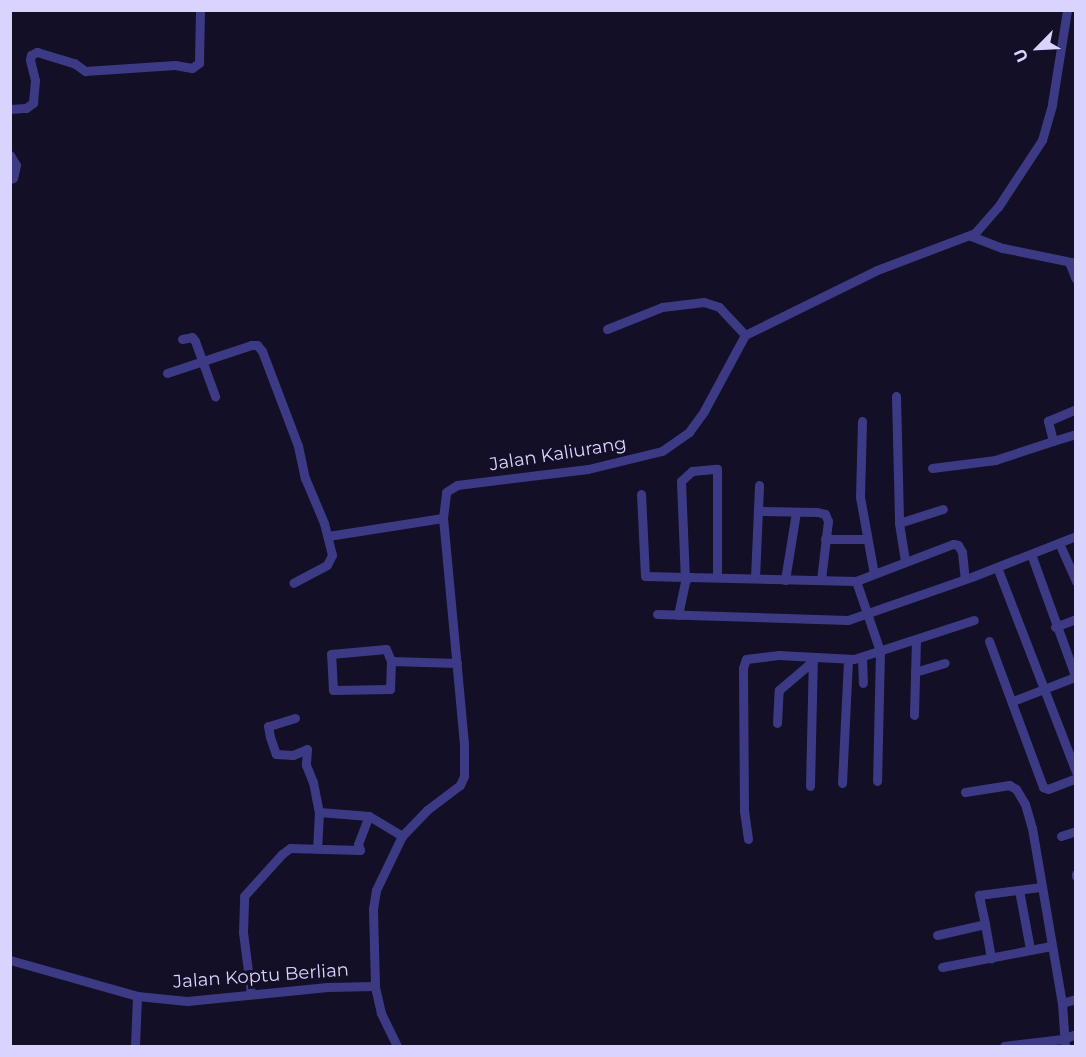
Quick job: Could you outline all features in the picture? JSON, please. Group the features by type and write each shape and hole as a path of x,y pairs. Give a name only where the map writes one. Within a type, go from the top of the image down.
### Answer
{"street":[{"path":"10,109 26,108 33,103 35,80 30,55 37,52 74,63 85,71 175,65 192,68 199,63 200,10"},
{"path":"607,329 662,307 704,302 719,307 745,335 877,270 971,236 998,207 1041,140 1052,104 1067,10"},
{"path":"10,155 16,165 13,178 10,179"},
{"path":"971,236 1003,249 1072,263 1076,279"},
{"name":"Jalan Kaliurang","path":"397,1047 381,1013 375,986 373,909 383,872 402,836 412,823 463,779 464,744 443,518 444,495 453,486 607,466 670,447 689,432 704,411 745,335"},
{"path":"182,339 194,338 215,396"},
{"path":"167,373 251,345 261,349 328,536 333,557 330,562 294,583"},
{"path":"896,396 899,523 905,562"},
{"path":"1053,441 1048,421 1076,409"},
{"path":"862,421 860,497 874,574"},
{"path":"932,468 995,460 1076,434"},
{"path":"678,615 685,579 681,481 692,471 717,469 717,578"},
{"path":"755,578 759,485"},
{"path":"641,494 645,576 685,579 689,577 856,581 957,544 963,555 965,579"},
{"path":"899,523 943,509"},
{"path":"759,511 825,514 828,521 821,580"},
{"path":"785,580 795,512"},
{"path":"328,536 443,518"},
{"path":"657,614 832,621 866,615 1076,536"},
{"path":"825,538 866,539"},
{"path":"1059,543 1076,582"},
{"path":"1013,701 1075,678 1031,554"},
{"path":"997,567 1076,772"},
{"path":"856,581 880,651 877,781"},
{"path":"1055,627 1076,619"},
{"path":"748,838 744,811 744,662 748,658 762,656 848,660 974,620"},
{"path":"914,715 916,639"},
{"path":"989,641 1043,787 1047,789 1076,778"},
{"path":"386,649 391,662 390,689 333,690 331,654 386,649"},
{"path":"862,657 863,682"},
{"path":"777,723 779,690 813,659"},
{"path":"810,786 813,659"},
{"path":"842,783 848,660"},
{"path":"391,662 457,663"},
{"path":"915,672 945,663"},
{"path":"295,718 268,726 276,754 293,755 307,749 306,765 313,782 318,812 317,848"},
{"path":"965,792 1009,785 1016,789 1031,821 1062,1003 1064,1043"},
{"path":"318,812 369,816 402,836"},
{"path":"251,994 243,932 244,896 286,851 297,847 360,850 358,844 369,816"},
{"path":"1060,836 1076,831"},
{"path":"991,958 980,895 1041,887"},
{"path":"1019,890 1030,950"},
{"path":"937,935 985,924"},
{"path":"942,967 1051,946"},
{"name":"Jalan Koptu Berlian","path":"10,960 137,996 187,1000 375,986"},
{"path":"135,1047 137,996"},
{"path":"1062,1003 1076,999"},
{"path":"1004,1047 1064,1043 1076,1034"}]}
